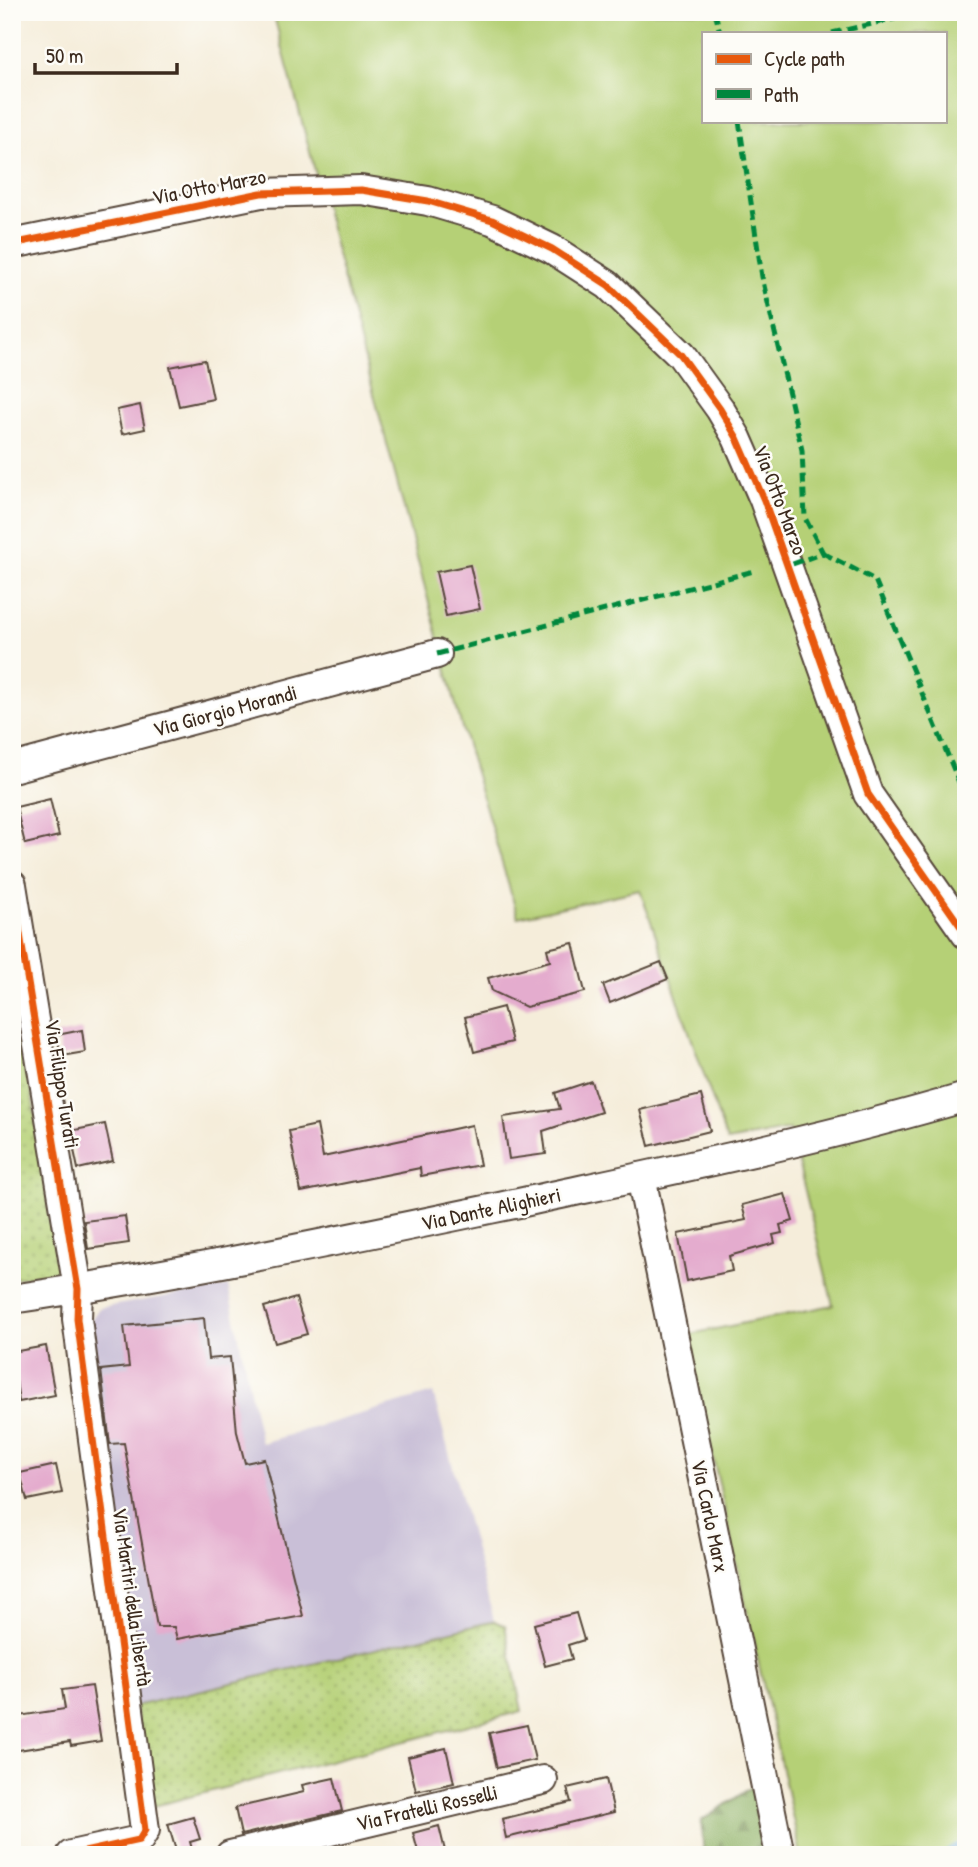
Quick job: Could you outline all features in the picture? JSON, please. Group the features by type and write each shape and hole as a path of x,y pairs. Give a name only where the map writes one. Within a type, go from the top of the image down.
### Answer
{"street":[{"name":"Via Otto Marzo","path":"12,244 261,193 361,190 428,201 492,220 552,249 608,285 681,355 720,409 737,438 764,500 868,794 966,934"},
{"name":"Via Giorgio Morandi","path":"12,768 437,654"},
{"name":"Via Filippo Turati","path":"12,885 78,1289"},
{"name":"Via Dante Alighieri","path":"12,1299 256,1258 641,1177 966,1097"},
{"name":"Via Carlo Marx","path":"641,1177 780,1855"},
{"name":"Via Martiri della Libertà","path":"71,1855 146,1848 77,1320 78,1289"},
{"name":"Via Fratelli Rosselli","path":"230,1855 543,1780"}],"shaded area":[{"path":"228,1286 261,1443 433,1393 494,1621 135,1706 89,1323 99,1308"}],"green space":[{"path":"273,12 966,12 966,1855 801,1855 686,1335 833,1305 790,1129 727,1141 640,890 518,917 462,728"},
{"path":"14,974 58,1272 12,1279 12,975"},
{"path":"494,1621 505,1626 522,1711 154,1806 135,1706"},
{"path":"755,1785 767,1855 704,1855 701,1821"}],"building":[{"path":"205,360 213,399 179,406 170,367"},
{"path":"140,405 145,429 122,434 117,410"},
{"path":"470,565 480,609 446,616 436,572"},
{"path":"50,799 59,836 25,844 16,807"},
{"path":"573,943 585,992 526,1007 492,991 488,978 550,961 547,949"},
{"path":"661,962 668,979 610,1003 603,985"},
{"path":"503,1007 512,1042 474,1052 465,1017"},
{"path":"82,1030 85,1052 61,1056 57,1035"},
{"path":"591,1081 601,1112 543,1131 546,1154 509,1159 503,1117 560,1109 555,1093"},
{"path":"701,1095 710,1131 649,1146 640,1110"},
{"path":"105,1124 113,1161 78,1169 70,1131"},
{"path":"317,1125 323,1157 472,1125 480,1165 421,1176 420,1168 301,1192 289,1131"},
{"path":"785,1194 793,1221 780,1225 782,1233 773,1235 775,1243 729,1256 732,1271 687,1281 678,1234 746,1220 742,1205"},
{"path":"125,1216 129,1243 88,1249 84,1221"},
{"path":"296,1298 307,1334 275,1343 264,1307"},
{"path":"204,1318 208,1359 230,1357 237,1432 245,1463 264,1459 303,1616 177,1639 174,1627 157,1627 124,1443 110,1444 101,1370 129,1367 124,1326"},
{"path":"46,1346 55,1395 19,1402 12,1352"},
{"path":"56,1465 62,1493 27,1500 20,1473"},
{"path":"576,1613 584,1640 568,1645 572,1659 545,1666 534,1624"},
{"path":"92,1686 101,1741 71,1746 70,1742 12,1751 12,1717 65,1709 62,1690"},
{"path":"527,1725 535,1760 497,1768 489,1733"},
{"path":"446,1748 454,1783 416,1791 408,1757"},
{"path":"334,1778 342,1811 241,1835 235,1808 304,1792 302,1785"},
{"path":"606,1779 614,1812 506,1838 502,1819 571,1802 567,1788"},
{"path":"193,1817 200,1839 190,1842 192,1849 177,1854 168,1824"},
{"path":"439,1826 446,1855 419,1855 413,1833"}],"waterway":[{"path":"944,1855 966,1839"}],"marked path":[{"path":"715,12 720,32"},
{"path":"836,32 925,12"},
{"path":"739,122 762,277 802,450 805,518 823,553 787,566"},
{"path":"823,553 875,580 966,799"},
{"path":"437,654 754,571"}],"cycle path":[{"path":"12,244 261,193 361,190 428,201 492,220 552,249 608,285 681,355 720,409 737,438 764,500 868,794 966,934"},
{"path":"12,885 78,1289 77,1319 145,1830 139,1840 71,1855"}]}
